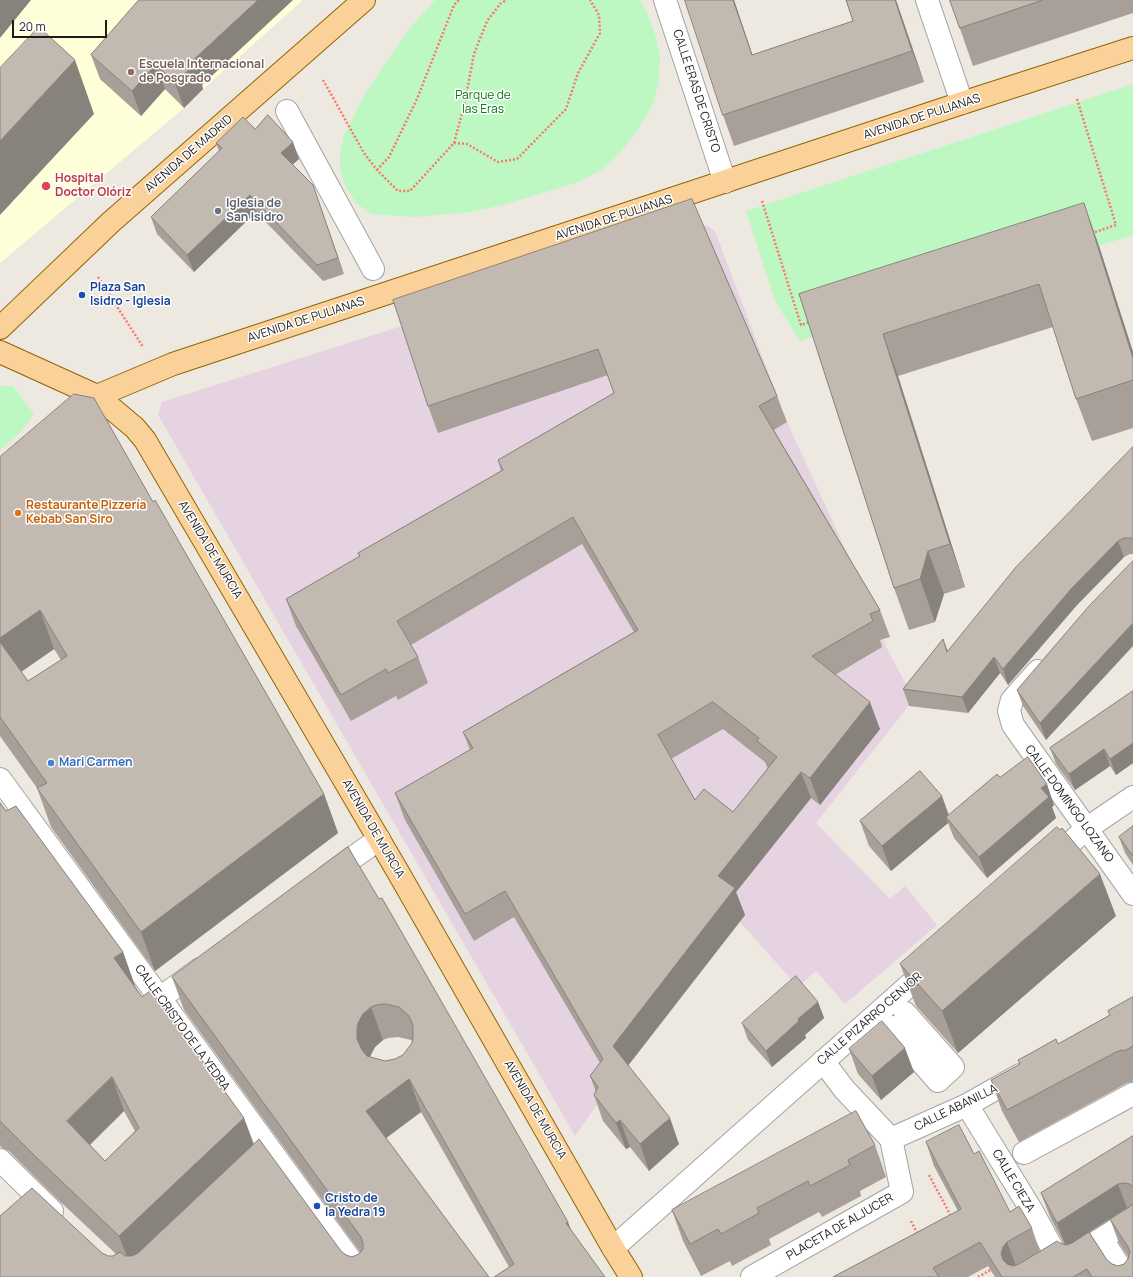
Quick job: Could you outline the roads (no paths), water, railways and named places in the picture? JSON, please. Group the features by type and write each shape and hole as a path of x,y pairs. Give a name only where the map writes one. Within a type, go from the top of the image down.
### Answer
{"main road":[{"name":"AVENIDA DE MADRID","path":"0,328 111,222 364,0"},
{"name":"AVENIDA DE PULIANAS","path":"97,396 173,364 962,103 1133,48"},
{"name":"AVENIDA DE MURCIA","path":"0,352 97,396 135,428 145,440 379,839 631,1277"}],"street":[{"name":"CALLE ERAS DE CRISTO","path":"665,0 725,182"},
{"path":"926,0 962,103"},
{"path":"287,111 373,269"},
{"name":"CALLE DOMINGO LOZANO","path":"1052,654 1012,700 1009,712 1013,725 1133,894"},
{"name":"CALLE CRISTO DE LA YEDRA","path":"0,779 160,998 266,1159 363,1277"},
{"path":"1036,873 1086,829 1133,797"},
{"path":"310,888 379,839"},
{"name":"CALLE PIZARRO CENJOR","path":"613,1248 947,951"},
{"path":"160,998 216,957"},
{"path":"823,1061 844,1089 891,1140"},
{"name":"CALLE ABANILLA","path":"891,1140 967,1105 1034,1067"},
{"path":"1024,1153 1133,1094"},
{"name":"CALLE CIEZA","path":"967,1105 1032,1211 1065,1257"},
{"name":"PLACETA DE ALJUCER","path":"752,1277 902,1192 891,1140"},
{"path":"0,1160 64,1222"},
{"path":"0,1171 39,1208 28,1218"},
{"path":"1032,1211 1052,1200"},
{"path":"1022,1277 1102,1239 1133,1219"},
{"path":"1102,1239 1126,1277"}],"place":[{"name":"Escuela Internacional de Posgrado","path":"131,72"},
{"name":"Hospital Doctor Olóriz","path":"46,186"},
{"name":"Iglesia de San Isidro","path":"218,211"},
{"name":"Plaza San Isidro - Iglesia","path":"82,295"},
{"name":"Restaurante Pizzería Kebab San Siro","path":"18,513"},
{"name":"Mari Carmen","path":"51,763"},
{"name":"Cristo de la Yedra 19","path":"317,1206"}],"park label":[{"name":"Parque de las Eras","path":"483,103"}]}
